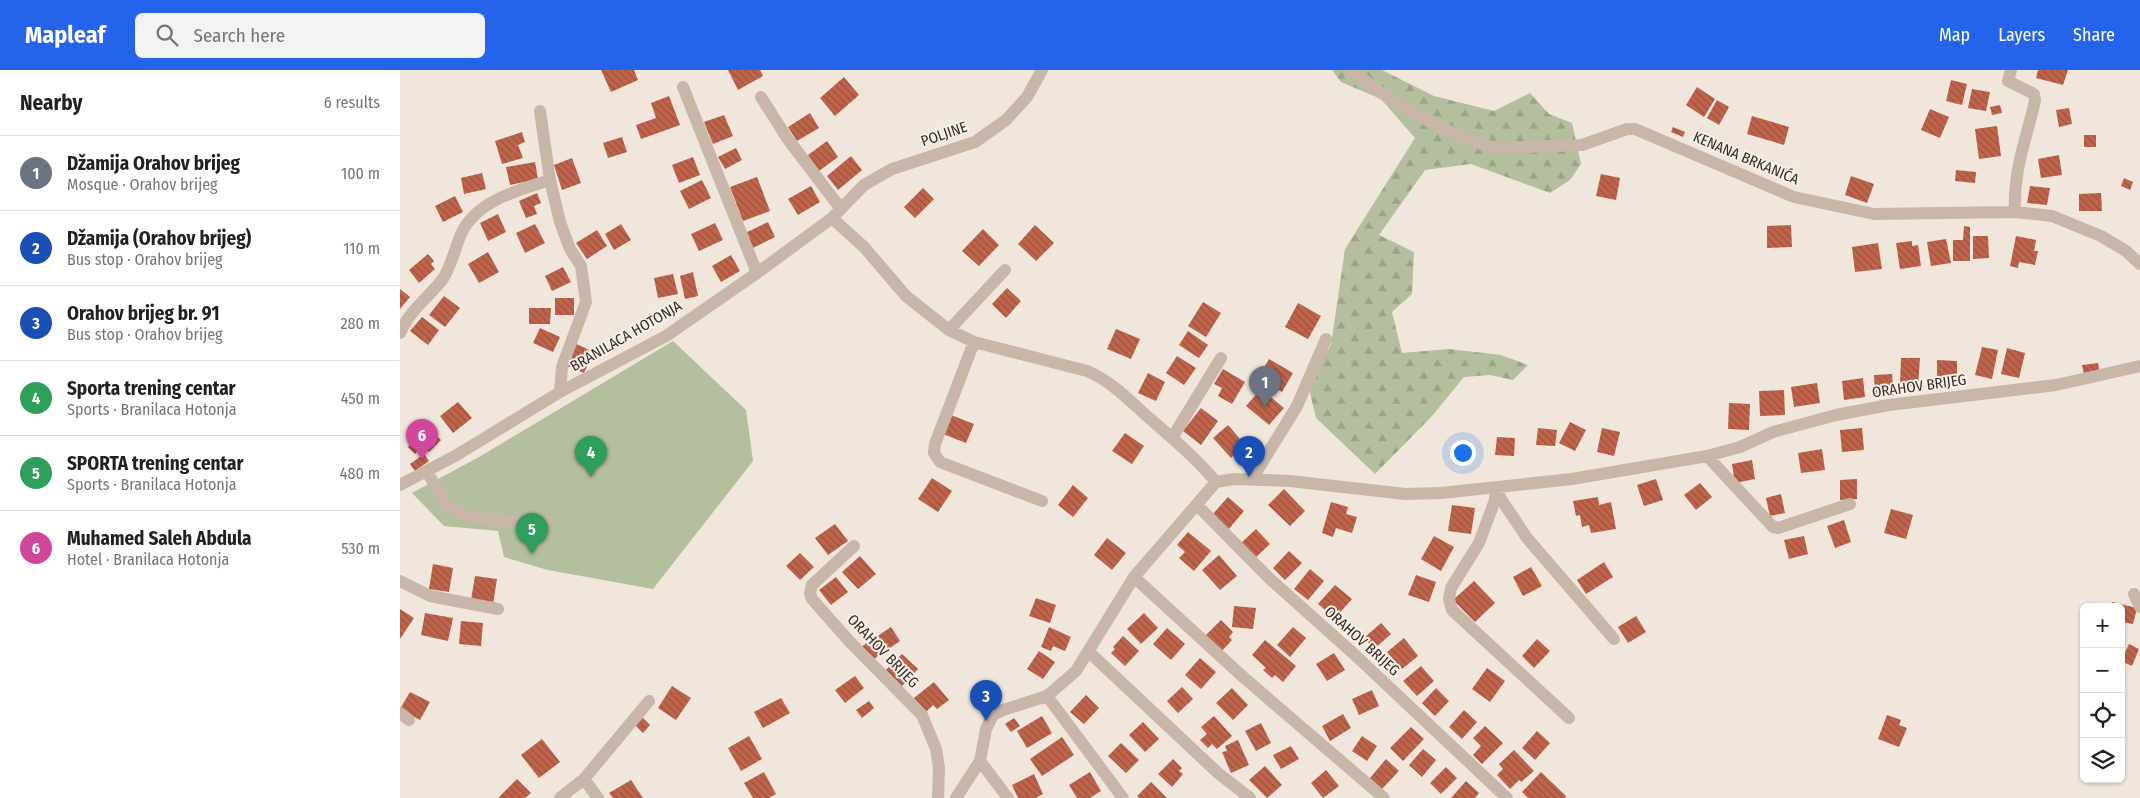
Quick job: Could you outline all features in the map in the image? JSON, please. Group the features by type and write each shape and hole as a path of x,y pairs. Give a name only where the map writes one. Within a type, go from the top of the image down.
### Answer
{"street":[{"name":"POLJINE","path":"836,213 864,185 892,169 975,142 1011,115 1027,97 1042,70"},
{"name":"KENANA BRKANIĆA","path":"1353,70 1363,81 1422,117 1487,147 1582,145 1627,129 1635,129 1794,197 1874,214 2015,212 2052,216 2101,236 2126,251 2140,264"},
{"path":"2011,70 2008,80 2029,90 2034,94 2035,101 2019,157 2014,191 2015,212"},
{"path":"683,87 757,273"},
{"path":"761,97 836,213 906,296 949,330 974,342 1087,371 1103,377 1207,470 1216,482 1134,577 1076,671 1047,696 992,715 986,729 980,760 956,798"},
{"name":"BRANILACA HOTONJA","path":"540,110 550,180 560,222 570,249 581,266 586,302 562,367 560,392"},
{"path":"400,333 404,323 420,302 444,278 463,231 477,212 496,200 550,180"},
{"name":"BRANILACA HOTONJA","path":"400,485 427,472 560,392 666,336 757,273 836,213"},
{"path":"949,330 1005,270"},
{"path":"1252,479 1297,406 1326,339"},
{"path":"974,342 934,444 934,453 940,462 1042,502"},
{"path":"1172,438 1221,358"},
{"name":"ORAHOV BRIJEG","path":"1216,482 1234,479 1290,481 1405,494 1496,488 1572,479 1707,456 1740,447 1773,432 1836,415 1889,405 2056,385 2140,366"},
{"path":"1707,456 1773,527 1778,528 1850,504"},
{"path":"427,472 448,505 460,513 480,518 548,521"},
{"path":"1496,488 1501,499 1527,538 1614,640"},
{"path":"1496,488 1496,500 1479,543 1451,588 1449,599 1452,610 1569,718"},
{"name":"ORAHOV BRIJEG","path":"1197,505 1270,580 1354,655 1507,798"},
{"name":"ORAHOV BRIJEG","path":"854,546 812,586 810,593 812,599 850,642 922,715 936,750 939,768 938,798"},
{"path":"1134,577 1242,676 1384,798"},
{"path":"400,581 430,596 498,609"},
{"path":"2134,594 2140,607"},
{"path":"1089,652 1218,773 1250,798"},
{"path":"1047,696 1123,798"},
{"path":"560,798 584,779 649,701"},
{"path":"980,760 1008,798"},
{"path":"584,779 598,798"}],"green space":[{"path":"1332,70 1382,70 1434,96 1494,111 1530,93 1549,114 1572,123 1581,164 1570,180 1550,193 1471,164 1425,170 1379,235 1414,252 1412,294 1392,312 1402,353 1449,349 1501,355 1528,365 1513,380 1490,375 1464,377 1432,416 1375,474 1316,418 1308,385 1331,345 1345,249 1415,138 1381,99 1341,82"},
{"path":"673,341 746,410 753,461 653,589 548,570 504,557 498,531 444,526 412,493 479,457"}],"building":[{"path":"601,70 634,70 638,80 611,92"},
{"path":"728,70 760,70 763,76 738,90"},
{"path":"2038,70 2068,70 2063,85 2036,78"},
{"path":"844,77 859,95 835,116 820,98"},
{"path":"1951,80 1967,84 1962,105 1946,101"},
{"path":"1697,87 1715,99 1704,117 1686,105"},
{"path":"1972,89 1990,92 1986,111 1968,108"},
{"path":"669,96 680,125 641,139 636,125 656,118 651,103"},
{"path":"1717,100 1729,107 1719,125 1707,118"},
{"path":"2000,105 2002,113 1992,115 1990,107"},
{"path":"2069,108 2072,124 2059,127 2056,110"},
{"path":"1930,109 1949,117 1940,138 1921,130"},
{"path":"810,113 819,128 797,141 788,127"},
{"path":"724,115 733,136 713,144 704,122"},
{"path":"1752,116 1789,127 1784,145 1747,134"},
{"path":"1997,126 2001,156 1979,159 1975,129"},
{"path":"1673,127 1685,132 1683,137 1671,132"},
{"path":"522,132 525,142 518,145 523,158 502,164 495,141"},
{"path":"2084,135 2096,135 2096,147 2084,147"},
{"path":"622,137 627,152 608,158 603,143"},
{"path":"827,141 838,157 819,171 808,155"},
{"path":"736,148 742,160 725,169 718,157"},
{"path":"2059,155 2062,175 2041,178 2038,159"},
{"path":"851,156 862,170 838,190 827,176"},
{"path":"693,157 700,175 679,183 672,165"},
{"path":"572,158 581,183 562,190 554,165"},
{"path":"535,162 538,179 510,185 506,167"},
{"path":"1956,170 1976,172 1975,183 1955,181"},
{"path":"482,173 486,189 464,194 461,178"},
{"path":"1601,174 1620,178 1616,200 1596,196"},
{"path":"1851,176 1874,184 1867,203 1845,195"},
{"path":"757,177 770,211 743,221 730,187"},
{"path":"2124,178 2133,182 2130,190 2121,186"},
{"path":"702,180 711,198 689,209 680,191"},
{"path":"811,186 820,202 798,215 788,199"},
{"path":"2030,186 2050,188 2047,205 2027,203"},
{"path":"923,188 934,199 915,218 904,207"},
{"path":"537,193 541,203 534,206 537,214 526,218 519,201"},
{"path":"2101,193 2102,211 2079,211 2079,194"},
{"path":"455,196 463,212 443,222 435,206"},
{"path":"498,214 506,232 488,241 480,223"},
{"path":"768,222 775,237 753,248 745,233"},
{"path":"715,223 723,240 699,251 691,234"},
{"path":"535,224 545,243 525,253 516,233"},
{"path":"621,224 631,240 614,250 605,234"},
{"path":"1035,225 1054,243 1036,261 1018,244"},
{"path":"1791,225 1792,247 1767,248 1767,226"},
{"path":"1964,226 1970,227 1970,261 1953,261 1953,240 1963,240"},
{"path":"983,229 999,245 979,266 962,251"},
{"path":"597,230 607,246 587,259 576,243"},
{"path":"1973,236 1988,236 1989,258 1973,259"},
{"path":"2016,236 2036,240 2034,251 2038,251 2035,265 2019,262 2018,268 2010,266"},
{"path":"1946,239 1951,263 1931,266 1927,242"},
{"path":"1912,241 1912,246 1918,245 1921,266 1900,269 1896,243"},
{"path":"1878,243 1882,269 1855,272 1852,247"},
{"path":"488,252 499,272 479,283 468,264"},
{"path":"428,254 434,261 431,264 435,269 419,283 409,270"},
{"path":"731,255 740,271 721,282 712,266"},
{"path":"563,267 571,282 552,291 545,276"},
{"path":"693,272 698,296 685,299 680,276"},
{"path":"673,274 678,294 658,298 654,278"},
{"path":"1007,288 1021,301 1006,318 992,304"},
{"path":"400,289 410,297 400,309"},
{"path":"444,296 460,308 445,327 429,315"},
{"path":"555,298 574,298 574,315 555,315"},
{"path":"1203,302 1221,313 1206,337 1188,326"},
{"path":"1298,303 1321,316 1308,339 1285,327"},
{"path":"529,308 551,308 550,324 529,324"},
{"path":"422,317 439,330 428,345 410,331"},
{"path":"540,328 560,337 553,352 533,343"},
{"path":"1116,329 1140,339 1131,359 1107,349"},
{"path":"1188,331 1208,345 1199,358 1179,345"},
{"path":"574,343 594,352 584,373 565,365"},
{"path":"1982,347 1998,350 1992,379 1975,375"},
{"path":"2007,348 2025,353 2019,378 2001,374"},
{"path":"1177,356 1196,368 1184,385 1166,373"},
{"path":"1901,358 1920,358 1918,387 1900,386"},
{"path":"1269,359 1293,373 1282,392 1258,378"},
{"path":"1937,360 1957,361 1957,383 1937,383"},
{"path":"2098,363 2100,373 2084,375 2082,365"},
{"path":"1223,369 1245,382 1232,404 1218,396 1222,388 1214,384"},
{"path":"1148,373 1165,382 1156,401 1138,393"},
{"path":"1892,374 1894,396 1875,397 1874,375"},
{"path":"1863,378 1865,397 1844,400 1842,381"},
{"path":"1817,383 1820,403 1794,407 1791,387"},
{"path":"1261,389 1284,408 1269,425 1246,406"},
{"path":"1784,390 1785,415 1760,416 1759,391"},
{"path":"458,402 472,418 453,433 440,416"},
{"path":"1729,403 1750,404 1749,430 1728,429"},
{"path":"1201,408 1218,421 1201,445 1183,431"},
{"path":"951,415 974,424 966,443 943,434"},
{"path":"1570,422 1586,430 1575,451 1559,443"},
{"path":"1228,425 1240,439 1234,445 1239,450 1231,458 1213,438"},
{"path":"427,427 441,440 429,452 422,446 415,454 408,447"},
{"path":"1538,428 1557,430 1555,446 1536,445"},
{"path":"1602,428 1620,432 1614,456 1597,452"},
{"path":"1862,428 1864,450 1842,452 1840,430"},
{"path":"1125,433 1144,446 1132,464 1112,451"},
{"path":"1497,437 1515,438 1514,456 1495,455"},
{"path":"1822,449 1825,470 1801,473 1798,453"},
{"path":"424,454 429,461 415,471 410,464"},
{"path":"1752,460 1755,479 1735,483 1732,464"},
{"path":"932,478 952,491 938,512 918,499"},
{"path":"1656,479 1663,500 1644,506 1637,485"},
{"path":"1857,479 1857,499 1840,500 1840,480"},
{"path":"1700,483 1712,497 1696,510 1684,495"},
{"path":"1073,485 1088,498 1073,517 1058,505"},
{"path":"1284,489 1305,511 1290,526 1268,505"},
{"path":"1781,494 1785,513 1770,516 1766,498"},
{"path":"1228,497 1244,511 1228,530 1212,515"},
{"path":"1598,497 1599,505 1611,502 1616,529 1591,533 1589,525 1582,527 1580,515 1576,516 1573,501"},
{"path":"1331,502 1348,507 1346,514 1357,517 1352,533 1336,528 1333,537 1322,533"},
{"path":"1452,505 1475,508 1471,534 1448,531"},
{"path":"1891,509 1913,515 1906,539 1884,533"},
{"path":"1844,520 1851,542 1835,548 1827,526"},
{"path":"835,524 848,541 828,555 815,538"},
{"path":"1256,529 1270,544 1254,559 1240,544"},
{"path":"1188,532 1211,551 1194,571 1179,558 1185,552 1177,545"},
{"path":"1434,536 1454,547 1441,571 1421,559"},
{"path":"1804,536 1808,554 1789,559 1784,540"},
{"path":"1107,538 1126,553 1112,570 1094,555"},
{"path":"1289,551 1302,563 1285,580 1273,568"},
{"path":"800,553 814,567 800,580 786,566"},
{"path":"1219,555 1237,576 1220,590 1202,570"},
{"path":"860,556 876,574 858,589 842,572"},
{"path":"1604,562 1613,577 1586,594 1577,580"},
{"path":"433,564 453,568 449,592 429,589"},
{"path":"1531,567 1542,586 1523,596 1513,577"},
{"path":"1310,569 1324,581 1308,600 1294,589"},
{"path":"1416,575 1436,582 1429,602 1408,595"},
{"path":"475,576 497,579 493,604 471,600"},
{"path":"836,577 848,592 831,605 819,590"},
{"path":"1474,581 1495,603 1475,622 1453,600"},
{"path":"1335,585 1352,599 1335,618 1318,604"},
{"path":"1036,598 1056,605 1050,623 1029,616"},
{"path":"2125,605 2137,608 2133,624 2125,623"},
{"path":"1234,606 1256,608 1253,629 1232,627"},
{"path":"400,609 414,618 400,639"},
{"path":"425,613 453,618 448,641 421,635"},
{"path":"1144,613 1158,628 1141,644 1127,629"},
{"path":"1636,616 1646,632 1628,643 1618,627"},
{"path":"1221,620 1233,632 1229,637 1232,640 1220,653 1204,637"},
{"path":"461,621 483,623 481,646 459,644"},
{"path":"1381,623 1391,634 1374,649 1364,638"},
{"path":"891,627 900,641 871,661 861,647"},
{"path":"1049,627 1071,637 1065,651 1053,646 1051,651 1041,647"},
{"path":"1293,627 1306,638 1290,657 1277,645"},
{"path":"1167,628 1185,644 1171,660 1153,644"},
{"path":"1123,636 1139,651 1125,666 1111,653 1115,649 1113,647"},
{"path":"1404,638 1418,656 1402,669 1387,652"},
{"path":"1537,639 1550,651 1534,668 1522,656"},
{"path":"1265,640 1296,666 1283,682 1275,675 1272,678 1263,670 1266,668 1252,655"},
{"path":"2129,644 2139,649 2132,666 2125,663 2125,652"},
{"path":"1039,651 1055,662 1043,679 1027,669"},
{"path":"1334,653 1345,670 1327,681 1316,664"},
{"path":"902,654 918,669 902,686 886,670"},
{"path":"1200,658 1216,672 1201,689 1185,675"},
{"path":"1421,666 1434,681 1417,696 1403,681"},
{"path":"1487,668 1505,681 1490,702 1472,689"},
{"path":"855,676 864,688 845,703 835,690"},
{"path":"934,682 949,700 937,709 933,705 926,712 914,698"},
{"path":"672,686 691,698 676,720 658,708"},
{"path":"985,687 993,699 979,708 972,696"},
{"path":"1182,687 1193,699 1178,713 1167,701"},
{"path":"1232,688 1248,705 1233,720 1216,703"},
{"path":"1436,688 1449,701 1435,716 1422,703"},
{"path":"1372,690 1379,706 1359,715 1352,699"},
{"path":"410,692 430,702 420,720 400,709"},
{"path":"1086,695 1099,708 1084,724 1070,712"},
{"path":"781,698 790,713 763,728 754,712"},
{"path":"869,701 874,708 862,718 856,710"},
{"path":"1464,710 1477,722 1462,739 1449,727"},
{"path":"1343,714 1351,728 1330,741 1322,726"},
{"path":"1887,715 1901,720 1899,725 1907,728 1899,747 1878,739"},
{"path":"1042,716 1052,733 1027,748 1017,731"},
{"path":"1214,716 1232,736 1217,749 1212,744 1208,748 1200,740 1207,734 1201,727"},
{"path":"643,718 650,725 643,733 635,725"},
{"path":"1014,718 1020,726 1011,732 1005,724"},
{"path":"1143,722 1159,739 1145,752 1129,735"},
{"path":"1261,723 1271,743 1256,751 1245,731"},
{"path":"1485,726 1503,743 1482,764 1473,755 1481,746 1473,738"},
{"path":"1411,727 1424,739 1403,761 1390,748"},
{"path":"1537,731 1550,743 1535,760 1522,748"},
{"path":"749,736 762,759 741,771 728,748"},
{"path":"1362,736 1377,746 1367,761 1352,751"},
{"path":"1062,737 1074,755 1042,776 1030,759"},
{"path":"542,739 560,762 539,778 521,755"},
{"path":"1238,740 1249,765 1231,773 1222,752 1227,751 1225,746"},
{"path":"1121,743 1139,760 1126,773 1108,756"},
{"path":"1291,746 1299,759 1281,769 1273,755"},
{"path":"1423,749 1436,760 1422,777 1409,765"},
{"path":"1514,750 1534,771 1521,782 1519,780 1510,789 1497,775 1503,769 1499,764"},
{"path":"1173,759 1182,768 1179,771 1183,774 1172,787 1158,774"},
{"path":"1386,759 1399,771 1382,789 1370,778"},
{"path":"1265,766 1282,785 1267,798 1249,780"},
{"path":"1446,767 1457,778 1441,794 1430,783"},
{"path":"1326,770 1339,786 1323,798 1311,783"},
{"path":"764,772 776,794 769,798 753,798 744,783"},
{"path":"1090,772 1101,791 1090,798 1077,798 1069,785"},
{"path":"1541,772 1566,796 1565,798 1528,798 1522,792"},
{"path":"1034,774 1043,794 1036,798 1018,798 1012,785"},
{"path":"517,779 531,793 525,798 498,798"},
{"path":"631,780 643,798 613,798 609,793"},
{"path":"1466,781 1479,793 1475,798 1451,798"},
{"path":"1151,782 1167,798 1139,798 1137,796"}],"place":[{"name":"Džamija Orahov brijeg","path":"1265,407"},
{"name":"Muhamed Saleh Abdula","path":"422,460"},
{"name":"Sporta trening centar","path":"591,477"},
{"name":"Džamija (Orahov brijeg)","path":"1249,477"},
{"name":"SPORTA trening centar","path":"532,554"},
{"name":"Orahov brijeg br. 91","path":"986,721"}]}
